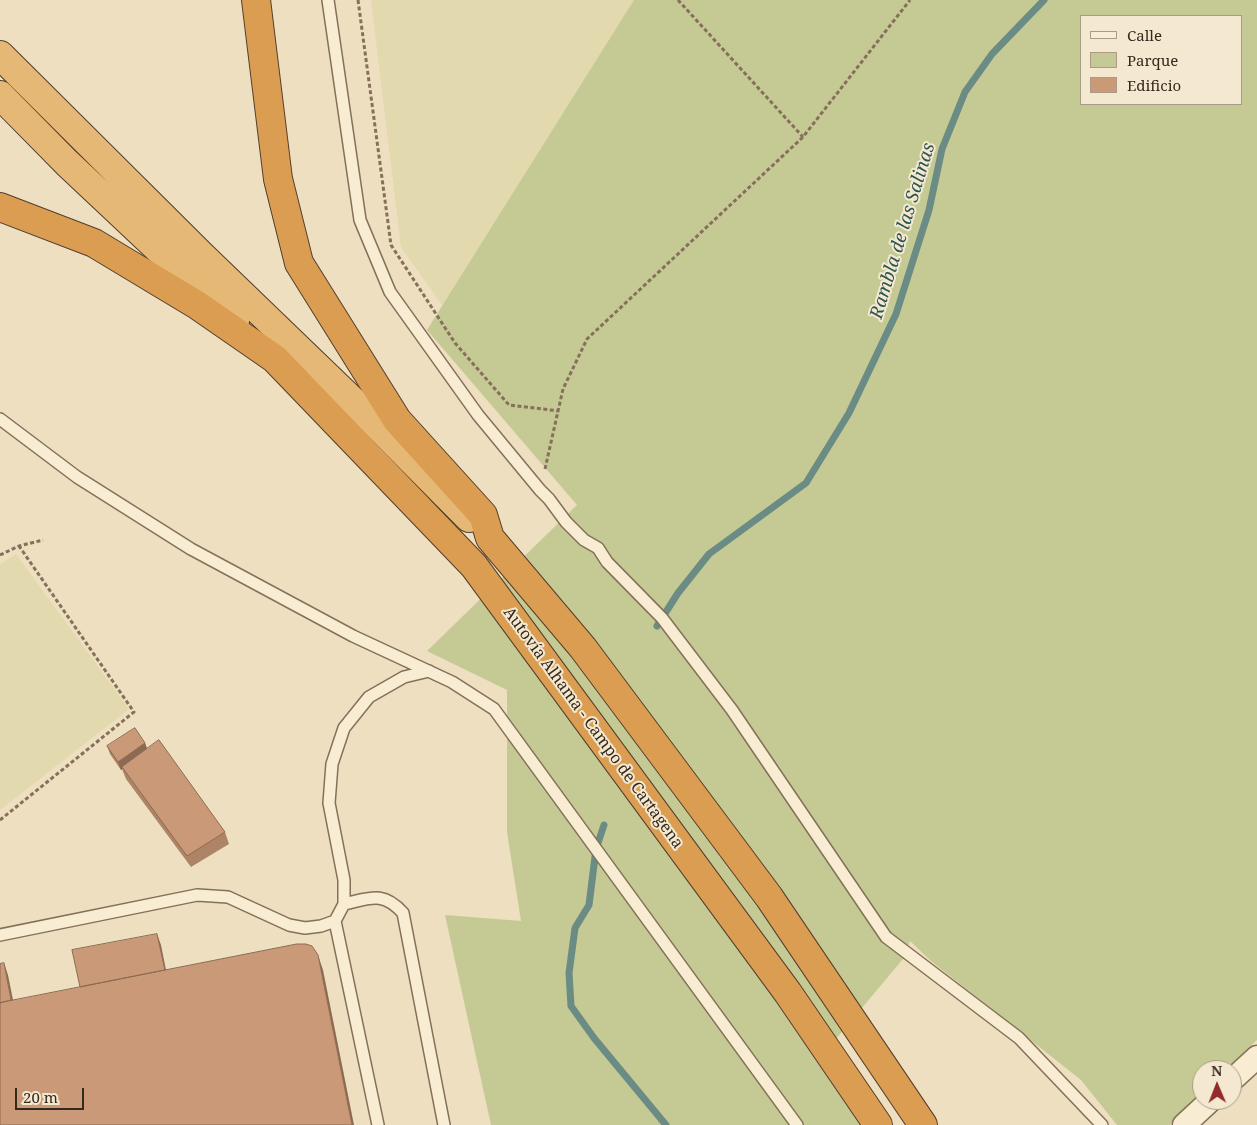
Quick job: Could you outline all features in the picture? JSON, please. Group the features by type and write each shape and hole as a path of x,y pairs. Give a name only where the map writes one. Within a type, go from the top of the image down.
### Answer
{"highway":[{"path":"256,0 278,179 299,263 397,420 483,515 490,538"},
{"path":"0,55 490,538"},
{"path":"0,95 68,163 275,359"},
{"name":"Autovía Alhama - Campo de Cartagena","path":"0,207 94,244 197,306 275,359 474,566 788,993 878,1125"},
{"name":"Autovía Alhama - Campo de Cartagena","path":"490,538 583,648 769,897 923,1125"}],"street":[{"path":"1242,1071 1257,1057"},
{"path":"1184,1125 1200,1110"}],"lane":[{"path":"328,0 360,220 390,292 478,415 566,522 584,540 598,548 607,562 662,618 732,710 886,937 1019,1038 1102,1125"},
{"path":"0,419 76,476 191,549 353,636 452,682 494,709 797,1125"},
{"path":"378,1125 335,921 344,904 344,880 329,803 332,764 344,728 369,697 404,677 429,671"},
{"path":"0,935 197,895 228,897 289,925 305,928 322,926 335,921"},
{"path":"344,904 381,897 394,904 403,913 444,1125"}],"path":[{"path":"358,0 391,245 455,343 509,405 559,411"},
{"path":"678,0 803,137"},
{"path":"540,490 563,389 587,339 803,137 910,0"},
{"path":"0,555 19,546 43,540"},
{"path":"0,820 134,712 19,546"}],"shaded area":[{"path":"371,0 668,0 508,398 401,247"},
{"path":"16,554 129,709 0,810 0,564"}],"green space":[{"path":"634,0 1257,0 1257,1040 1236,1060 1192,1060 1192,1101 1178,1114 1170,1125 1117,1125 1081,1080 931,961 910,941 903,959 825,1052 886,1125 491,1125 445,915 521,921 507,832 507,690 427,651 577,505 427,330"}],"building":[{"path":"135,728 145,743 118,762 107,746"},
{"path":"159,740 225,832 187,856 122,767"},
{"path":"157,934 165,970 80,987 72,950"},
{"path":"297,944 312,946 318,955 352,1125 0,1125 0,1003"},
{"path":"4,963 11,1000 0,1003 0,964"}],"waterway":[{"name":"Rambla de las Salinas","path":"657,626 678,593 709,554 806,483 849,413 896,314 929,210 942,149 965,92 992,54 1044,0"},
{"name":"Rambla de las Salinas","path":"604,825 596,849 589,905 575,928 569,973 571,1006 594,1038 666,1125"}]}
